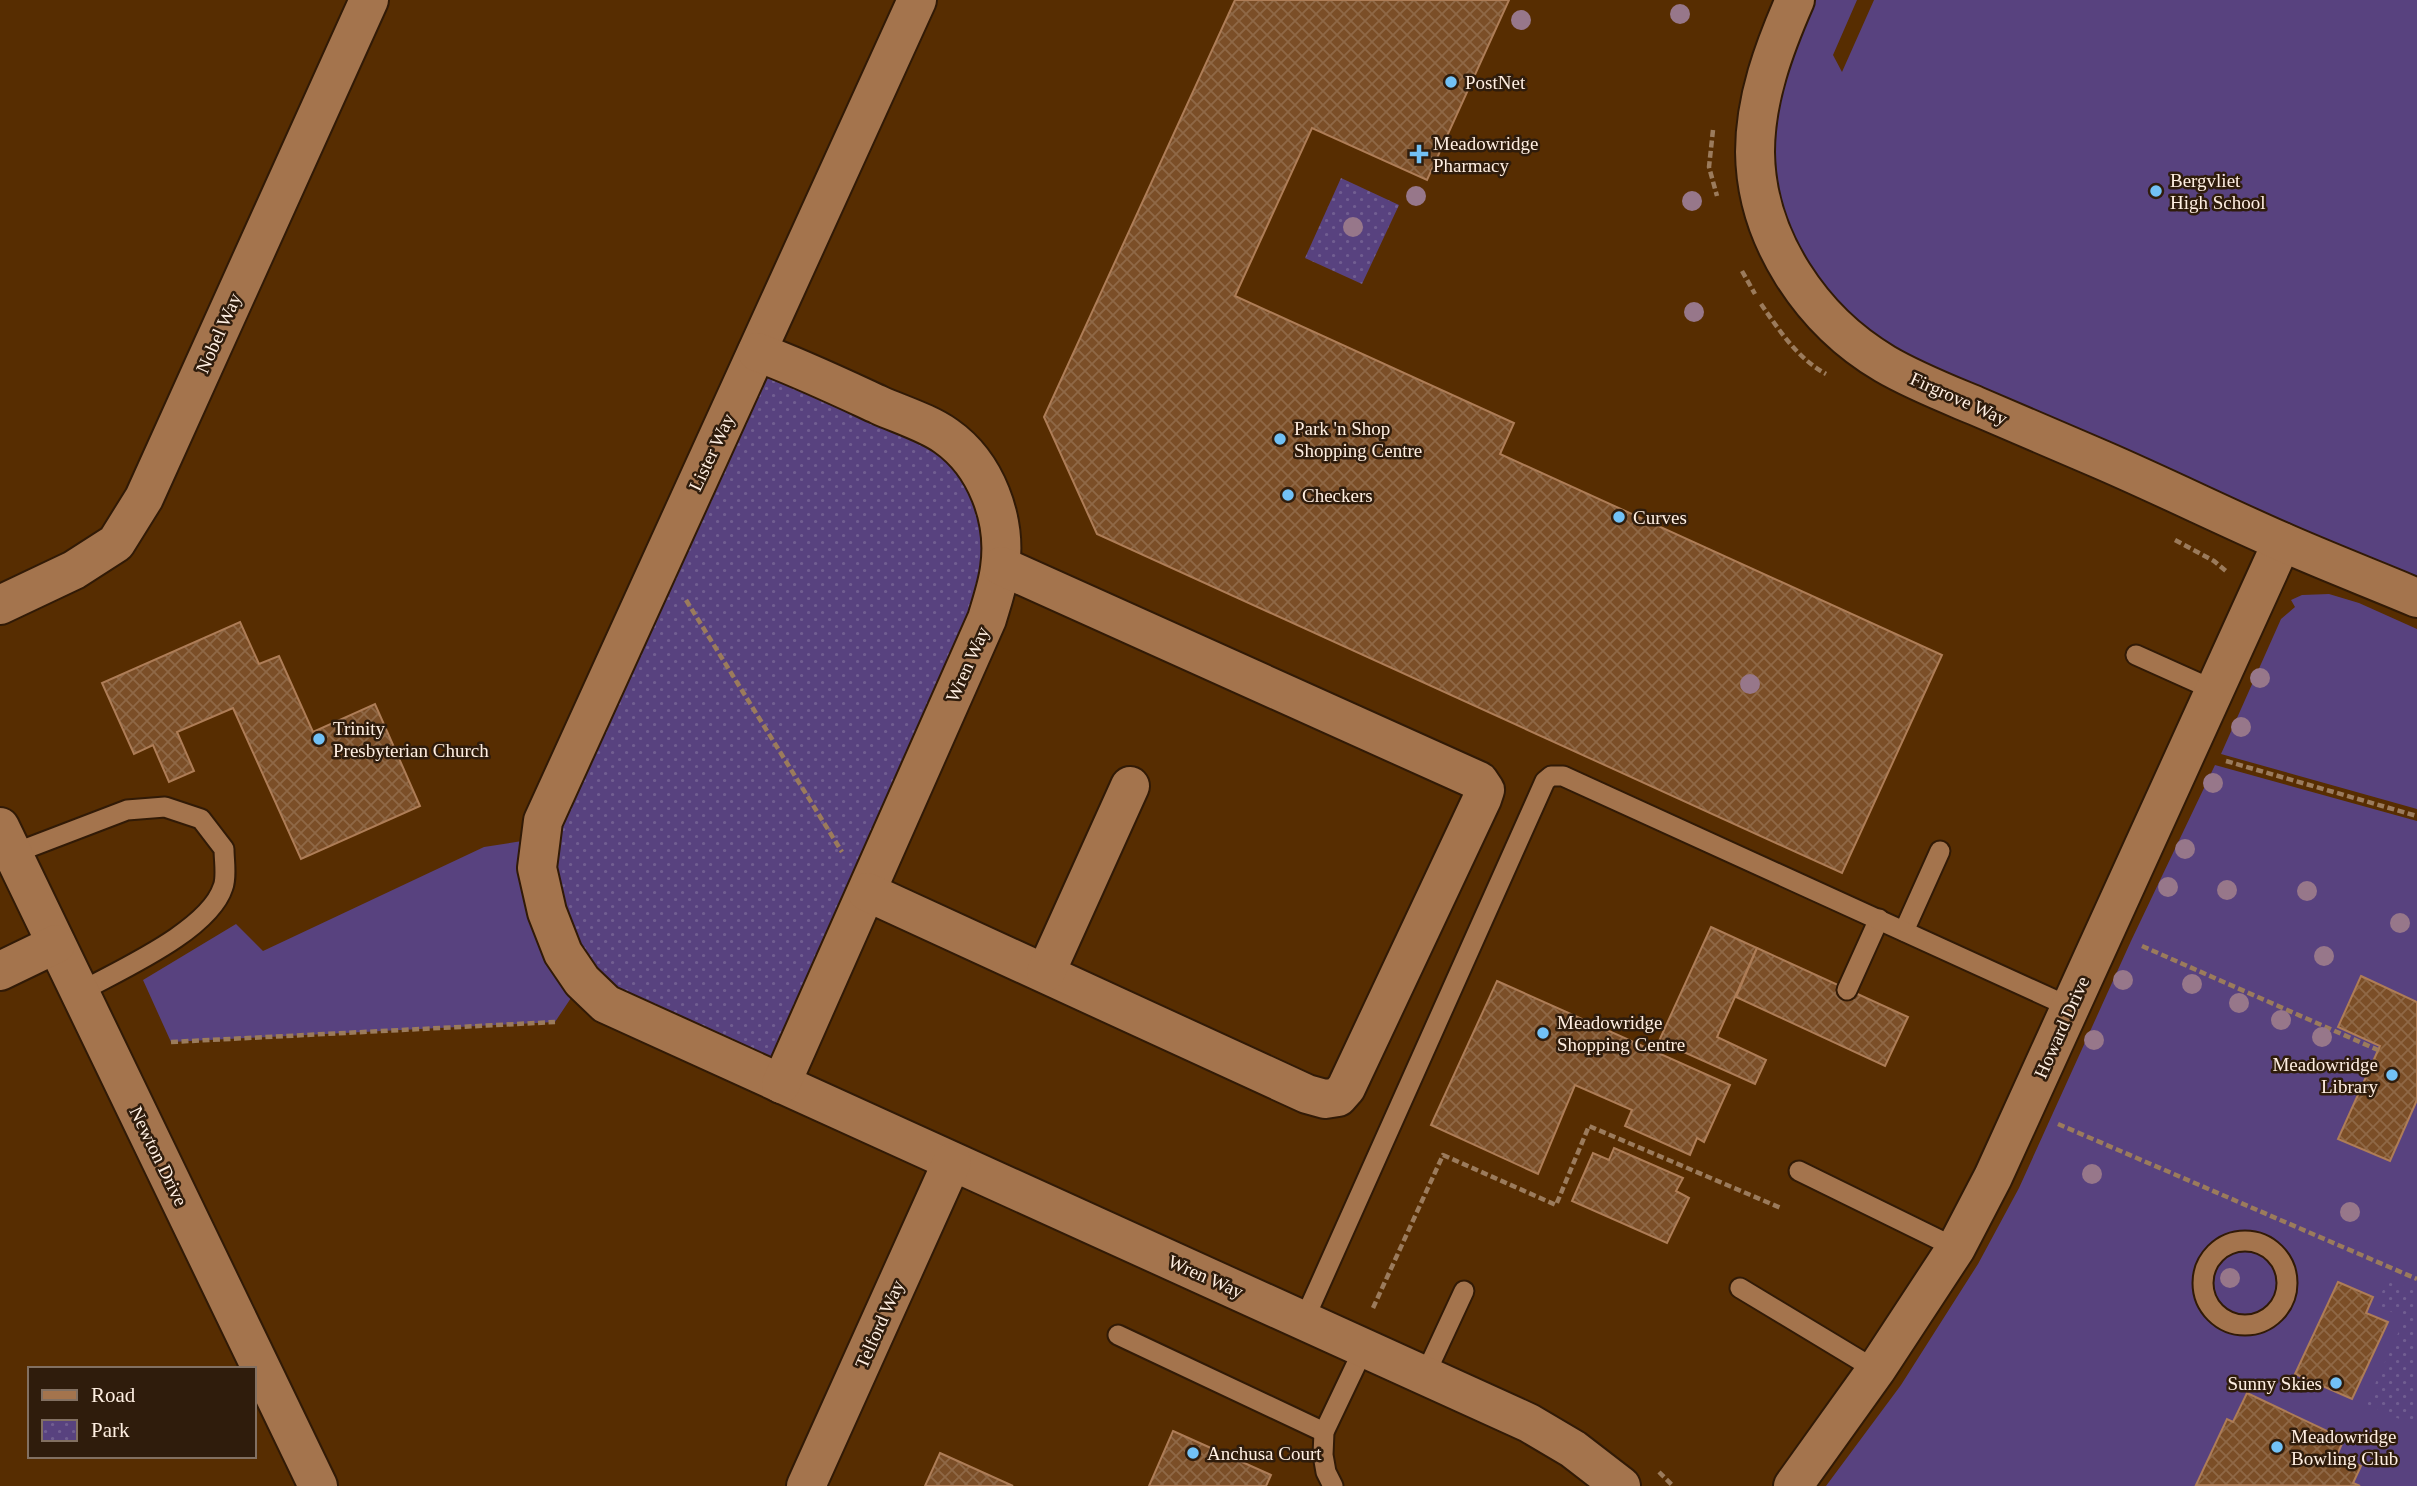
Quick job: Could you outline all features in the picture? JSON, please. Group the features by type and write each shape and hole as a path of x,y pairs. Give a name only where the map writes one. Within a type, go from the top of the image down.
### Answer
{"street":[{"name":"Nobel Way","path":"0,605 74,570 116,543 144,498 369,0"},
{"name":"Lister Way","path":"547,912 537,868 543,821 917,0"},
{"name":"Firgrove Way","path":"1795,0 1761,93 1755,153 1758,181 1783,257 1799,285 1837,329 1885,364 1925,384 2417,598"},
{"name":"Wren Way","path":"757,352 796,366 945,435 967,455 982,475 997,516 1001,541 1001,566 988,619 781,1084"},
{"name":"Howard Drive","path":"1793,1486 1876,1370 1956,1248 1993,1177 2282,541"},
{"path":"867,892 1307,1094 1325,1099 1338,1097 1346,1088 1485,790 1479,781 1001,566"},
{"path":"1046,972 1130,786"},
{"name":"Newton Drive","path":"6,841 318,1486"},
{"name":"Wren Way","path":"547,912 563,953 582,981 607,1004 1529,1423 1573,1449 1621,1486"},
{"path":"0,971 56,944"},
{"name":"Telford Way","path":"806,1486 952,1162"}],"lane":[{"path":"2136,655 2214,690"},
{"path":"1304,1320 1545,781 1551,776 1563,776 2070,1007"},
{"path":"6,841 127,810 165,807 201,819 224,849 223,887 204,918 178,938 80,992"},
{"path":"1904,931 1940,851"},
{"path":"1847,990 1880,919"},
{"path":"1799,1171 1956,1248"},
{"path":"2244,1241 2260,1243 2274,1252 2284,1265 2288,1282 2285,1297 2276,1311 2263,1321 2247,1325 2231,1322 2217,1314 2207,1300 2203,1284 2206,1268 2214,1254 2228,1245 2244,1241"},
{"path":"1740,1288 1876,1370"},
{"path":"1425,1375 1464,1291"},
{"path":"1118,1335 1324,1432"},
{"path":"1333,1486 1326,1472 1323,1455 1324,1432 1364,1348"}],"path":[{"path":"661,561 867,892"},
{"path":"2213,757 2417,816"},
{"path":"2130,941 2378,1050"},
{"path":"171,1042 555,1022"},
{"path":"2050,1121 2417,1279"},
{"path":"1373,1310 1443,1155 1556,1205 1589,1126 1781,1208"}],"green space":[{"name":"Bergvliet High School","path":"1795,0 1857,0 1833,55 1842,72 1874,0 2417,0 2417,598 1860,348 1758,181"},
{"path":"1341,178 1399,205 1362,284 1305,258"},
{"path":"757,352 945,435 1001,541 781,1084 582,981 543,821"},
{"path":"2329,594 2359,603 2417,629 2417,809 2221,754 2281,619 2295,607 2291,600 2302,595"},
{"path":"2215,765 2417,821 2417,1486 1826,1486 1901,1385 1978,1264 2019,1188 2131,941"},
{"path":"522,841 573,995 555,1022 171,1042 143,980 236,924 263,951 484,847"},
{"path":"2388,1279 2417,1292 2417,1427 2366,1404 2405,1318 2376,1305"}],"building":[{"name":"Park 'n Shop Shopping Centre","path":"1235,0 1509,0 1427,180 1312,128 1235,296 1514,423 1500,454 1942,655 1842,873 1097,534 1044,417"},
{"name":"Trinity Presbyterian Church","path":"240,622 259,664 279,656 313,732 375,704 420,806 301,859 233,708 177,732 194,771 169,782 153,745 134,754 102,683"},
{"path":"1711,927 1757,948 1717,1037 1766,1060 1755,1084 1659,1041"},
{"path":"1757,948 1908,1017 1885,1066 1736,997"},
{"name":"Meadowridge Library","path":"2361,976 2417,1002 2417,1100 2390,1161 2338,1139 2380,1046 2338,1027"},
{"name":"Meadowridge Shopping Centre","path":"1497,981 1730,1085 1704,1142 1697,1138 1690,1155 1625,1126 1632,1110 1575,1085 1538,1174 1431,1125"},
{"path":"1614,1148 1683,1178 1676,1191 1689,1198 1667,1243 1572,1201 1593,1153 1609,1160"},
{"path":"2338,1282 2373,1297 2366,1313 2388,1322 2352,1399 2295,1374"},
{"name":"Meadowridge Bowling Club","path":"2247,1393 2344,1439 2337,1455 2361,1466 2353,1483 2360,1486 2196,1485 2227,1419 2233,1422"},
{"name":"Anchusa Court","path":"1173,1431 1271,1475 1266,1486 1149,1486"},
{"path":"940,1453 1013,1486 925,1486"}],"place":[{"name":"PostNet","path":"1451,82"},
{"name":"Meadowridge Pharmacy","path":"1419,154"},
{"name":"Bergvliet High School","path":"2156,191"},
{"name":"Park 'n Shop Shopping Centre","path":"1280,439"},
{"name":"Checkers","path":"1288,495"},
{"name":"Curves","path":"1619,517"},
{"name":"Trinity Presbyterian Church","path":"319,739"},
{"name":"Meadowridge Shopping Centre","path":"1543,1033"},
{"name":"Meadowridge Library","path":"2392,1075"},
{"name":"Sunny Skies","path":"2336,1383"},
{"name":"Meadowridge Bowling Club","path":"2277,1447"},
{"name":"Anchusa Court","path":"1193,1453"}]}
